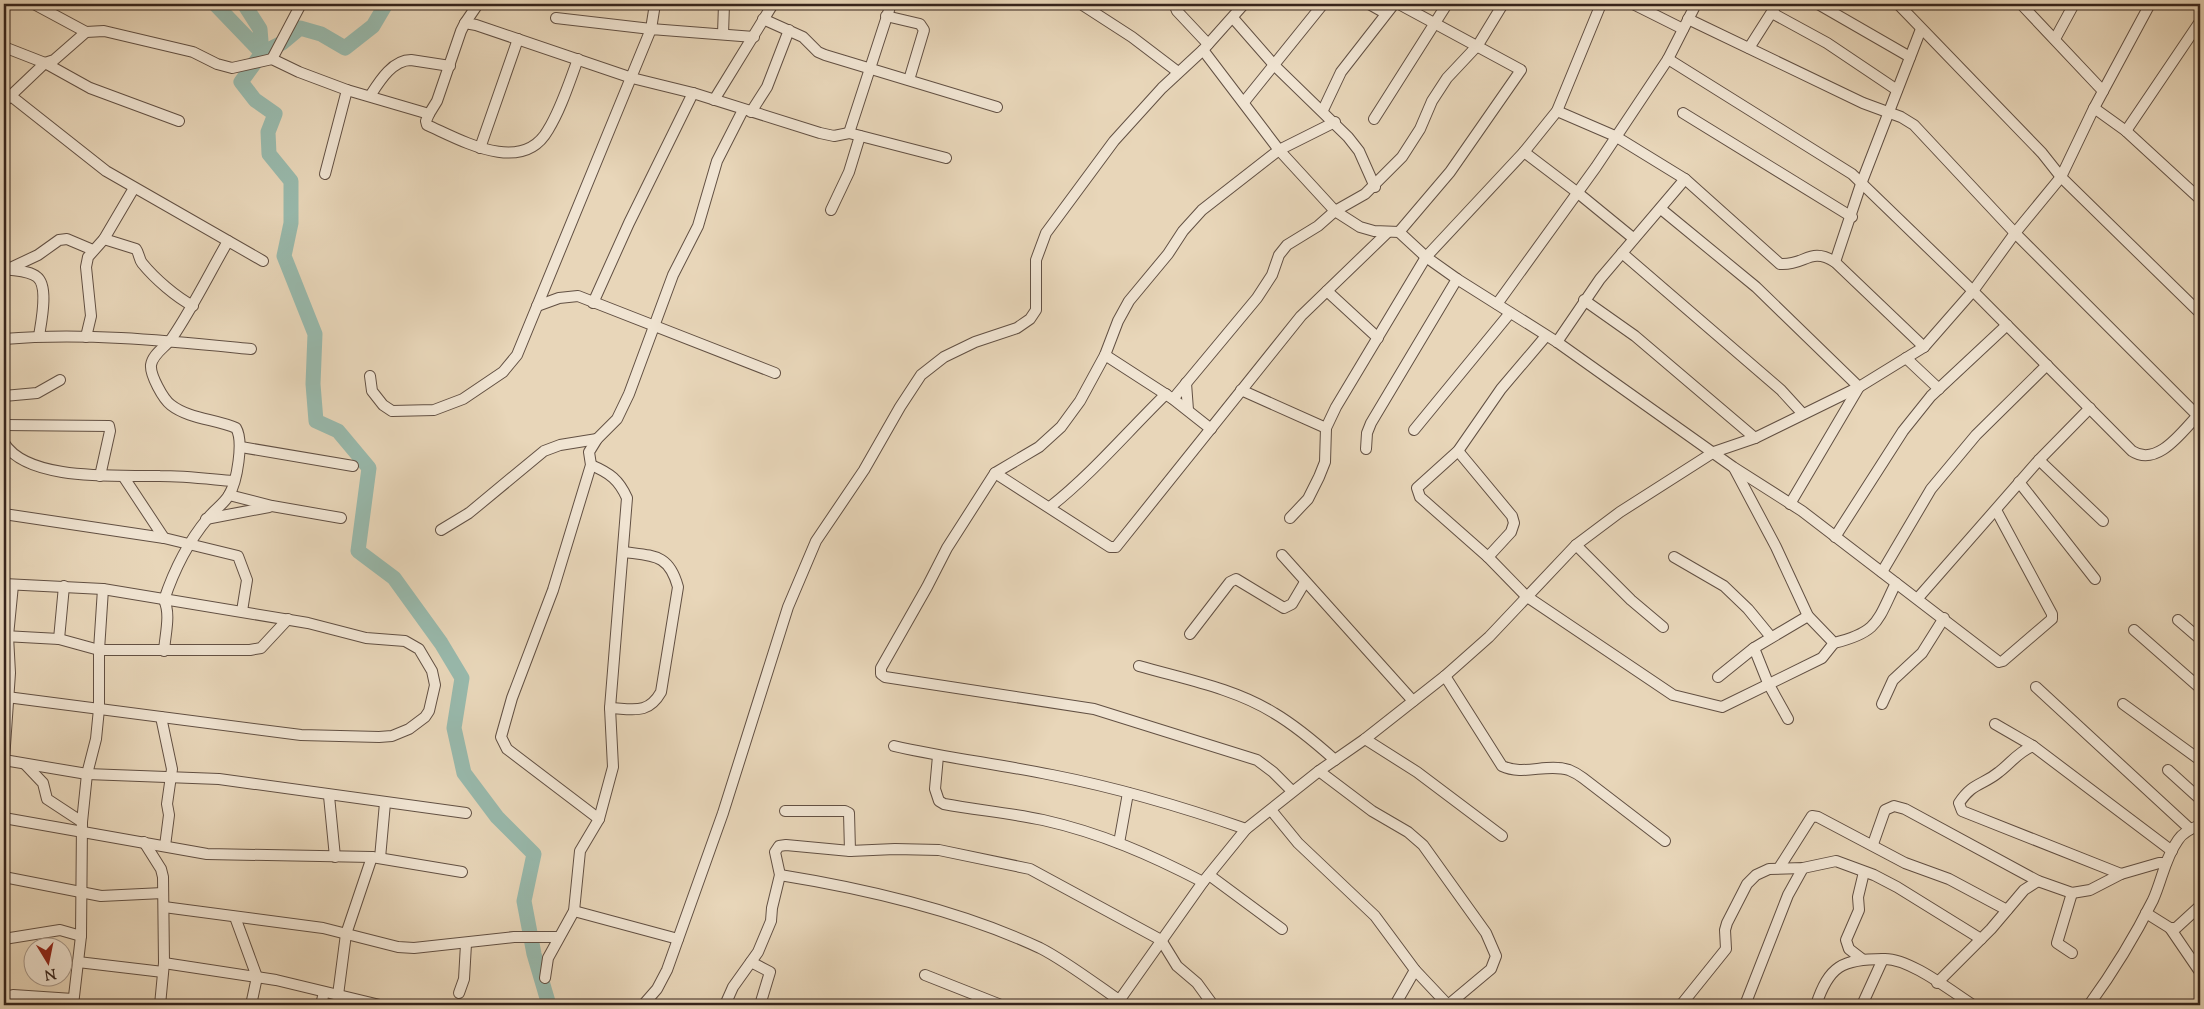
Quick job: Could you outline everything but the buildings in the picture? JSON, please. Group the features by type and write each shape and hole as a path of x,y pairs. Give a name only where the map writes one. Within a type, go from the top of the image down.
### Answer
{"street":[{"path":"34,4 86,32 104,31 193,52 216,64 232,68 272,59 299,72 347,90 429,114"},
{"path":"272,59 301,4"},
{"path":"478,4 465,23 437,101 426,121 427,125 480,148 497,152 528,149 537,143 548,131 578,59"},
{"path":"370,376 372,391 383,405 392,412 434,410 450,406 511,365 632,78 651,29 656,4"},
{"path":"723,34 724,4"},
{"path":"714,100 773,4"},
{"path":"849,132 891,4"},
{"path":"1081,4 1132,37 1178,72"},
{"path":"1174,4 1177,11 1206,47 1279,150 1335,211 1360,227 1393,232 1457,279 1557,342 1733,467 1790,504 1918,598 1999,662 2003,661 2052,619 2050,610 1996,510"},
{"path":"643,1005 664,976 678,939 724,813 788,607 816,541 864,470 900,407 921,375 944,357 975,342 1016,328 1030,319 1036,310 1036,260 1046,233 1114,141 1178,72 1206,47 1244,4"},
{"path":"1244,102 1275,66 1323,4"},
{"path":"1369,4 1385,13"},
{"path":"1323,110 1340,72 1394,4"},
{"path":"996,473 1110,547 1116,547 1296,322 1327,291 1393,232 1450,172 1521,70 1436,22 1399,4"},
{"path":"1374,119 1447,4"},
{"path":"1050,507 1094,469 1127,432 1186,383 1257,298 1272,275 1279,255 1286,245 1318,226 1335,211 1375,187 1402,156 1420,129 1432,101 1447,78 1478,45 1503,4"},
{"path":"1290,518 1308,499 1325,462 1326,428 1426,257 1524,152 1557,111 1601,4"},
{"path":"1633,4 1683,28"},
{"path":"1497,304 1578,192 1668,59 1696,4"},
{"path":"1749,48 1778,4"},
{"path":"1818,4 1910,57"},
{"path":"1898,4 2042,153 2061,177 2200,314"},
{"path":"2021,4 2103,91"},
{"path":"2055,39 2074,4"},
{"path":"780,875 916,904 987,926 1042,949 1120,1004 1161,940 1206,878 1246,829 1445,676 1489,637 1576,545 1620,512 1714,452 1755,438 1802,413 1859,387 1924,347 1973,292 2015,233 2061,177 2094,108 2150,4"},
{"path":"1772,13 1828,43 1897,90"},
{"path":"886,16 920,24 924,30 909,80"},
{"path":"556,18 651,29 754,37"},
{"path":"1233,18 1275,66 1335,122 1359,151 1375,187"},
{"path":"763,19 809,41 818,52 824,55 997,107"},
{"path":"1668,59 1839,165 1973,292 2140,456 2153,456 2163,450 2199,415 2015,233 1914,125 1901,116 1863,103 1688,19"},
{"path":"465,23 632,78 693,93 834,136 849,132 946,158"},
{"path":"2126,131 2199,23"},
{"path":"1835,262 1852,217 1861,184 1921,29"},
{"path":"599,819 539,775 508,749 502,737 512,698 553,590 591,465 589,452 597,439 617,419 629,394 673,275 698,226 717,161 747,111 767,87 789,30"},
{"path":"86,32 54,60 44,63 8,99 106,171 263,261"},
{"path":"480,148 518,39"},
{"path":"4,47 44,63 90,88 179,121"},
{"path":"370,96 384,76 404,60 450,66"},
{"path":"325,174 347,90"},
{"path":"593,303 642,196 693,93"},
{"path":"2094,108 2126,131 2200,199"},
{"path":"1557,111 1615,136 1685,178 1780,264 1799,262 1816,254 1824,255 1835,262 1924,347"},
{"path":"1682,113 1852,217"},
{"path":"1292,792 1273,772 1257,760 1094,710 885,677 881,674 881,668 947,548 996,473 1039,447 1061,428 1080,402 1105,355 1118,321 1129,301 1202,210 1279,150 1335,122"},
{"path":"831,210 849,172 860,136"},
{"path":"1524,152 1578,192 1633,238"},
{"path":"1557,342 1584,300 1633,238 1661,209 1685,178"},
{"path":"86,337 91,316 86,267 88,257 104,239 134,188"},
{"path":"1661,209 1756,287 1859,387"},
{"path":"5,270 38,255 59,240 67,239 93,250"},
{"path":"104,239 136,249 140,260 175,296 194,306"},
{"path":"164,651 168,615 164,600 175,570 189,544 206,519 229,495 241,447 236,428 177,410 169,404 151,369 152,362 154,357 170,341 194,306 204,282 228,242"},
{"path":"1622,253 1781,390 1802,413"},
{"path":"5,270 36,276 40,280 43,300 40,336"},
{"path":"1366,449 1367,434 1371,423 1457,279"},
{"path":"1327,291 1378,338"},
{"path":"537,306 570,296 578,296 654,324 775,374"},
{"path":"1584,300 1635,336 1755,438"},
{"path":"1414,430 1510,313"},
{"path":"1835,537 1903,431 1939,389 2006,325"},
{"path":"4,339 40,336 86,337 170,341 251,349"},
{"path":"1546,336 1501,389 1458,451 1417,488 1417,494 1488,557 1526,596 1672,695 1722,707 1822,658 1834,643 1856,638 1870,629 1875,624 1896,583"},
{"path":"1105,355 1188,410 1211,429"},
{"path":"1906,358 1939,389"},
{"path":"1882,572 1931,489 1976,435 2047,365"},
{"path":"4,396 37,393 60,380"},
{"path":"1186,383 1188,410"},
{"path":"1790,504 1859,387"},
{"path":"1241,390 1326,428"},
{"path":"1918,598 2019,482 2090,408"},
{"path":"4,425 108,426 110,430 100,476"},
{"path":"442,530 469,513 544,451 560,445 597,439"},
{"path":"4,443 10,452 21,460 41,468 100,476 189,477 233,482"},
{"path":"241,447 353,466"},
{"path":"1458,451 1512,516 1514,523 1511,532 1488,557"},
{"path":"2039,460 2103,522"},
{"path":"545,978 545,967 558,937 567,926 574,910 580,851 599,819 613,767 610,708 627,498 621,484 613,475 591,465"},
{"path":"1733,467 1776,547 1808,616 1834,643"},
{"path":"123,476 164,538"},
{"path":"2019,482 2095,579"},
{"path":"229,495 272,506 341,518"},
{"path":"206,519 272,506"},
{"path":"4,514 164,538 238,556 247,580 242,611"},
{"path":"1576,545 1631,600 1663,627"},
{"path":"610,708 640,710 656,702 661,692 678,587 674,575 667,564 658,556 624,552"},
{"path":"1282,556 1413,701"},
{"path":"1674,557 1724,586 1748,609 1771,637"},
{"path":"1190,634 1230,582 1236,579 1284,608 1292,604 1305,582"},
{"path":"6,702 99,709 301,735 392,736 409,729 424,717 429,711 435,685 432,671 419,649 405,641 366,638 288,619 103,589 8,584 6,636 10,662 6,702 4,760 87,774 219,779 329,796 466,813"},
{"path":"59,639 64,586"},
{"path":"4,1005 9,996 13,995 73,1002 81,936 82,827 87,774 96,739 99,709 99,650 103,589"},
{"path":"1718,678 1754,648 1808,616"},
{"path":"1882,704 1893,680 1922,653 1944,618"},
{"path":"6,636 59,639 99,650 256,650 261,648 288,619"},
{"path":"2178,620 2200,639"},
{"path":"2134,630 2200,688"},
{"path":"1754,648 1768,683 1788,719"},
{"path":"1139,666 1244,698 1273,712 1296,727 1336,760"},
{"path":"1445,676 1502,766 1511,771 1569,770 1583,778 1665,841"},
{"path":"2036,687 2190,829"},
{"path":"2123,704 2200,760"},
{"path":"161,716 172,766 167,804 169,815 165,846"},
{"path":"1995,724 2033,746 2172,851"},
{"path":"1364,739 1417,772 1502,836"},
{"path":"894,746 938,756 1052,775 1166,803 1246,829"},
{"path":"2033,746 2022,750 1999,772 1972,786 1959,803 1959,808 2121,874"},
{"path":"938,756 935,789 939,801 944,804 1043,820 1119,842 1206,878 1282,929"},
{"path":"25,764 43,783 47,800 82,827"},
{"path":"2168,770 2200,799"},
{"path":"1271,810 1298,843 1375,916 1415,970 1448,1005 1491,970 1496,956 1486,933 1423,845 1408,832 1372,812 1319,771"},
{"path":"1119,842 1128,793"},
{"path":"329,796 335,857"},
{"path":"338,995 346,934 376,858 385,803"},
{"path":"1872,844 1885,810 1894,806 2038,881 2072,893 2090,890 2121,874 2166,863"},
{"path":"785,811 849,812 850,851"},
{"path":"1779,868 1812,816 1818,817 1905,862 1949,879 2007,910"},
{"path":"4,818 82,827 144,842 207,854 376,858 462,872"},
{"path":"2089,1005 2105,984 2146,913 2166,863 2179,838 2190,829 2200,825"},
{"path":"144,842 161,868 164,907 160,1005"},
{"path":"724,1005 733,987 751,962 771,921 772,908 780,875 775,852 780,846 850,851 895,848 939,850 1030,869 1161,940 1177,966 1197,983 1213,1005"},
{"path":"1681,1005 1726,949 1725,930 1727,923 1747,884 1756,875 1779,868 1803,868 1840,861 1897,887 1981,939"},
{"path":"1745,1005 1788,895 1803,868"},
{"path":"1862,959 1849,949 1846,940 1859,910 1858,897 1864,872"},
{"path":"4,877 101,896 163,893"},
{"path":"1937,983 1981,939 2024,890 2038,881"},
{"path":"2072,893 2057,943 2072,953"},
{"path":"2170,928 2176,928 2183,923 2200,906"},
{"path":"164,907 285,922 398,947 414,948 466,944 514,937 558,937"},
{"path":"574,910 678,939"},
{"path":"2146,913 2170,928 2196,957 2200,972"},
{"path":"235,917 257,977 250,1005"},
{"path":"4,939 60,930 81,936"},
{"path":"459,993 464,979 466,944"},
{"path":"1816,1005 1822,988 1833,971 1850,961 1889,958 1905,964 1973,1005"},
{"path":"1862,1005 1882,959"},
{"path":"78,962 163,967 257,977 380,1005"},
{"path":"751,962 770,972 760,1005"},
{"path":"1395,1005 1415,970"},
{"path":"925,976 1001,1005"},
{"path":"321,1005 324,992"}],"waterway":[{"path":"215,4 262,53"},
{"path":"244,4 260,29 262,53"},
{"path":"386,4 373,26 345,48 321,34 300,28 282,43 262,53 241,82 255,100 275,114 268,132 269,154 291,181 291,223 284,256 315,334 313,384 316,421 338,431 369,468 358,551 394,578 441,643 462,678 454,728 464,773 497,817 534,854 524,901 534,954 549,1005"}]}
